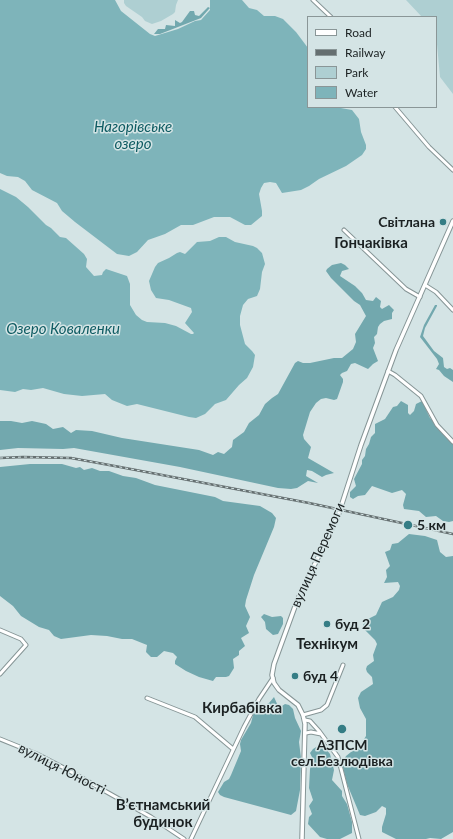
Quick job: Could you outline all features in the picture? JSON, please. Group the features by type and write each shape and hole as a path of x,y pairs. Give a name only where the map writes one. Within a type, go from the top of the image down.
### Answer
{"street":[{"path":"313,0 330,16"},
{"path":"396,108 429,147 453,170"},
{"name":"вулиця Перемоги","path":"191,839 233,749 259,699 273,678 274,664 280,646 304,587 338,516 356,459 388,371 453,221"},
{"path":"344,230 406,289 420,297"},
{"path":"425,285 436,292 453,310"},
{"path":"388,371 394,374 421,396 437,425 453,442"},
{"path":"0,630 21,639 26,645 0,674"},
{"path":"303,715 321,710 328,704 343,665"},
{"path":"273,678 278,688 295,702 305,720 306,733 302,839"},
{"path":"147,698 196,717 233,749"},
{"path":"305,720 310,721 338,757 359,839"},
{"path":"306,733 316,732 322,735"},
{"name":"вулиця Юності","path":"0,739 37,754 79,776 151,817 184,839"}],"green space":[{"path":"124,0 178,0 175,12 173,14 152,24 145,21 142,17 126,6"},
{"path":"406,0 453,0 453,94 440,77 437,44 437,16 421,16"}],"shaded area":[{"path":"208,7 210,8 201,18 160,34 154,34 158,29 165,29 166,25 175,26 175,20 180,23 182,22 190,11 194,11 195,15 199,16"},
{"path":"341,263 349,269 342,271 340,276 355,286 366,300 373,301 376,297 381,301 380,307 382,309 389,305 394,310 392,313 392,319 384,321 380,324 377,334 374,337 375,343 373,348 378,361 368,369 355,363 351,364 347,371 340,375 343,382 337,399 321,399 316,403 310,412 303,435 304,439 311,447 308,458 334,473 322,477 312,471 307,470 306,476 318,483 308,481 297,488 278,488 180,467 74,448 18,448 0,450 0,421 22,423 32,421 46,424 53,429 63,427 71,433 76,430 92,431 122,438 199,450 213,455 218,452 224,454 232,447 233,440 244,432 249,423 259,415 265,404 278,394 295,363 298,361 310,363 334,358 342,358 353,349 356,342 355,334 366,316 360,305 331,278 326,271 332,265"},
{"path":"435,305 437,306 425,328 423,336 434,351 443,358 444,367 453,370 453,382 436,369 439,364 437,359 420,337 424,325"},
{"path":"401,401 408,405 408,413 410,415 414,411 416,404 422,401 430,418 453,439 453,521 443,521 436,516 426,517 419,511 404,509 403,505 406,494 402,490 392,493 372,486 365,495 358,496 353,499 350,497 350,492 356,486 354,479 362,464 362,460 365,456 371,437 375,433 375,424 385,419 393,407 397,406"},
{"path":"30,464 62,464 76,468 80,467 84,470 92,468 100,471 109,471 155,485 215,497 223,501 260,506 272,513 276,518 274,527 254,575 246,600 245,606 250,617 246,626 249,633 241,638 245,646 239,651 239,655 233,659 234,668 229,676 216,677 213,681 199,677 175,664 177,657 173,653 164,651 157,657 151,657 146,652 147,645 132,639 91,635 61,639 54,636 49,630 39,627 21,616 13,606 0,596 0,467"},
{"path":"409,534 425,536 437,540 440,552 446,557 453,556 453,832 441,839 396,839 382,832 386,808 382,806 376,812 365,816 360,815 347,784 342,764 346,756 361,744 366,736 366,719 360,708 358,698 361,692 373,684 372,677 366,669 367,666 374,661 373,655 377,644 363,628 363,625 368,619 376,615 382,602 393,597 399,590 400,586 398,582 384,583 387,577 386,570 390,566 385,552 390,550 392,544 398,543"},
{"path":"264,614 272,617 281,616 283,618 283,624 278,634 273,635 266,629 265,622 261,617"},
{"path":"274,697 278,706 285,704 289,705 293,709 301,731 299,742 301,758 300,790 296,811 291,815 224,797 218,792 224,782 229,779 231,775 241,751 241,740 251,723 253,715 260,708 269,703"},
{"path":"318,746 325,748 330,754 334,770 332,780 342,791 342,796 347,804 352,822 352,833 340,839 327,839 320,837 308,824 309,817 312,814 309,806 313,800 309,788 310,769 313,759 310,753"}],"water":[{"name":"Нагорівське озеро","path":"0,0 115,0 121,11 150,34 155,36 201,20 210,10 210,0 242,0 249,8 257,10 264,16 275,16 283,19 296,32 307,47 307,108 341,108 352,110 359,119 361,132 366,145 366,149 362,155 346,166 319,179 301,190 282,193 276,183 264,183 259,194 262,216 251,225 245,225 230,217 214,217 193,225 181,225 165,234 148,240 137,252 129,256 117,254 62,211 57,203 32,190 25,181 18,177 7,176 0,173"},
{"name":"Озеро Коваленки","path":"0,189 16,197 60,237 66,238 84,254 87,259 86,267 94,276 102,275 106,269 127,276 130,284 130,305 136,315 142,320 176,326 191,334 194,333 185,323 192,312 191,308 169,300 156,298 151,290 149,281 158,263 180,252 185,254 197,242 210,241 219,237 226,237 235,242 257,248 262,253 265,264 262,272 260,289 257,296 248,299 243,305 240,316 240,325 245,344 255,355 253,367 247,378 226,400 215,404 205,414 196,418 137,404 127,406 112,400 105,394 82,396 64,394 43,388 31,390 23,389 15,392 0,390"}],"railway":[{"path":"0,458 71,458 309,503 453,534"}],"place":[{"name":"Світлана","path":"443,222"},
{"name":"5 км","path":"408,525"},
{"name":"буд 2","path":"327,624"},
{"name":"буд 4","path":"295,676"},
{"name":"АЗПСМ сел.Безлюдівка","path":"342,729"}],"district":[{"name":"Гончаківка","path":"371,243"},
{"name":"Технікум","path":"327,644"},
{"name":"Кирбабівка","path":"242,708"},
{"name":"В’єтнамський будинок","path":"163,814"}]}
